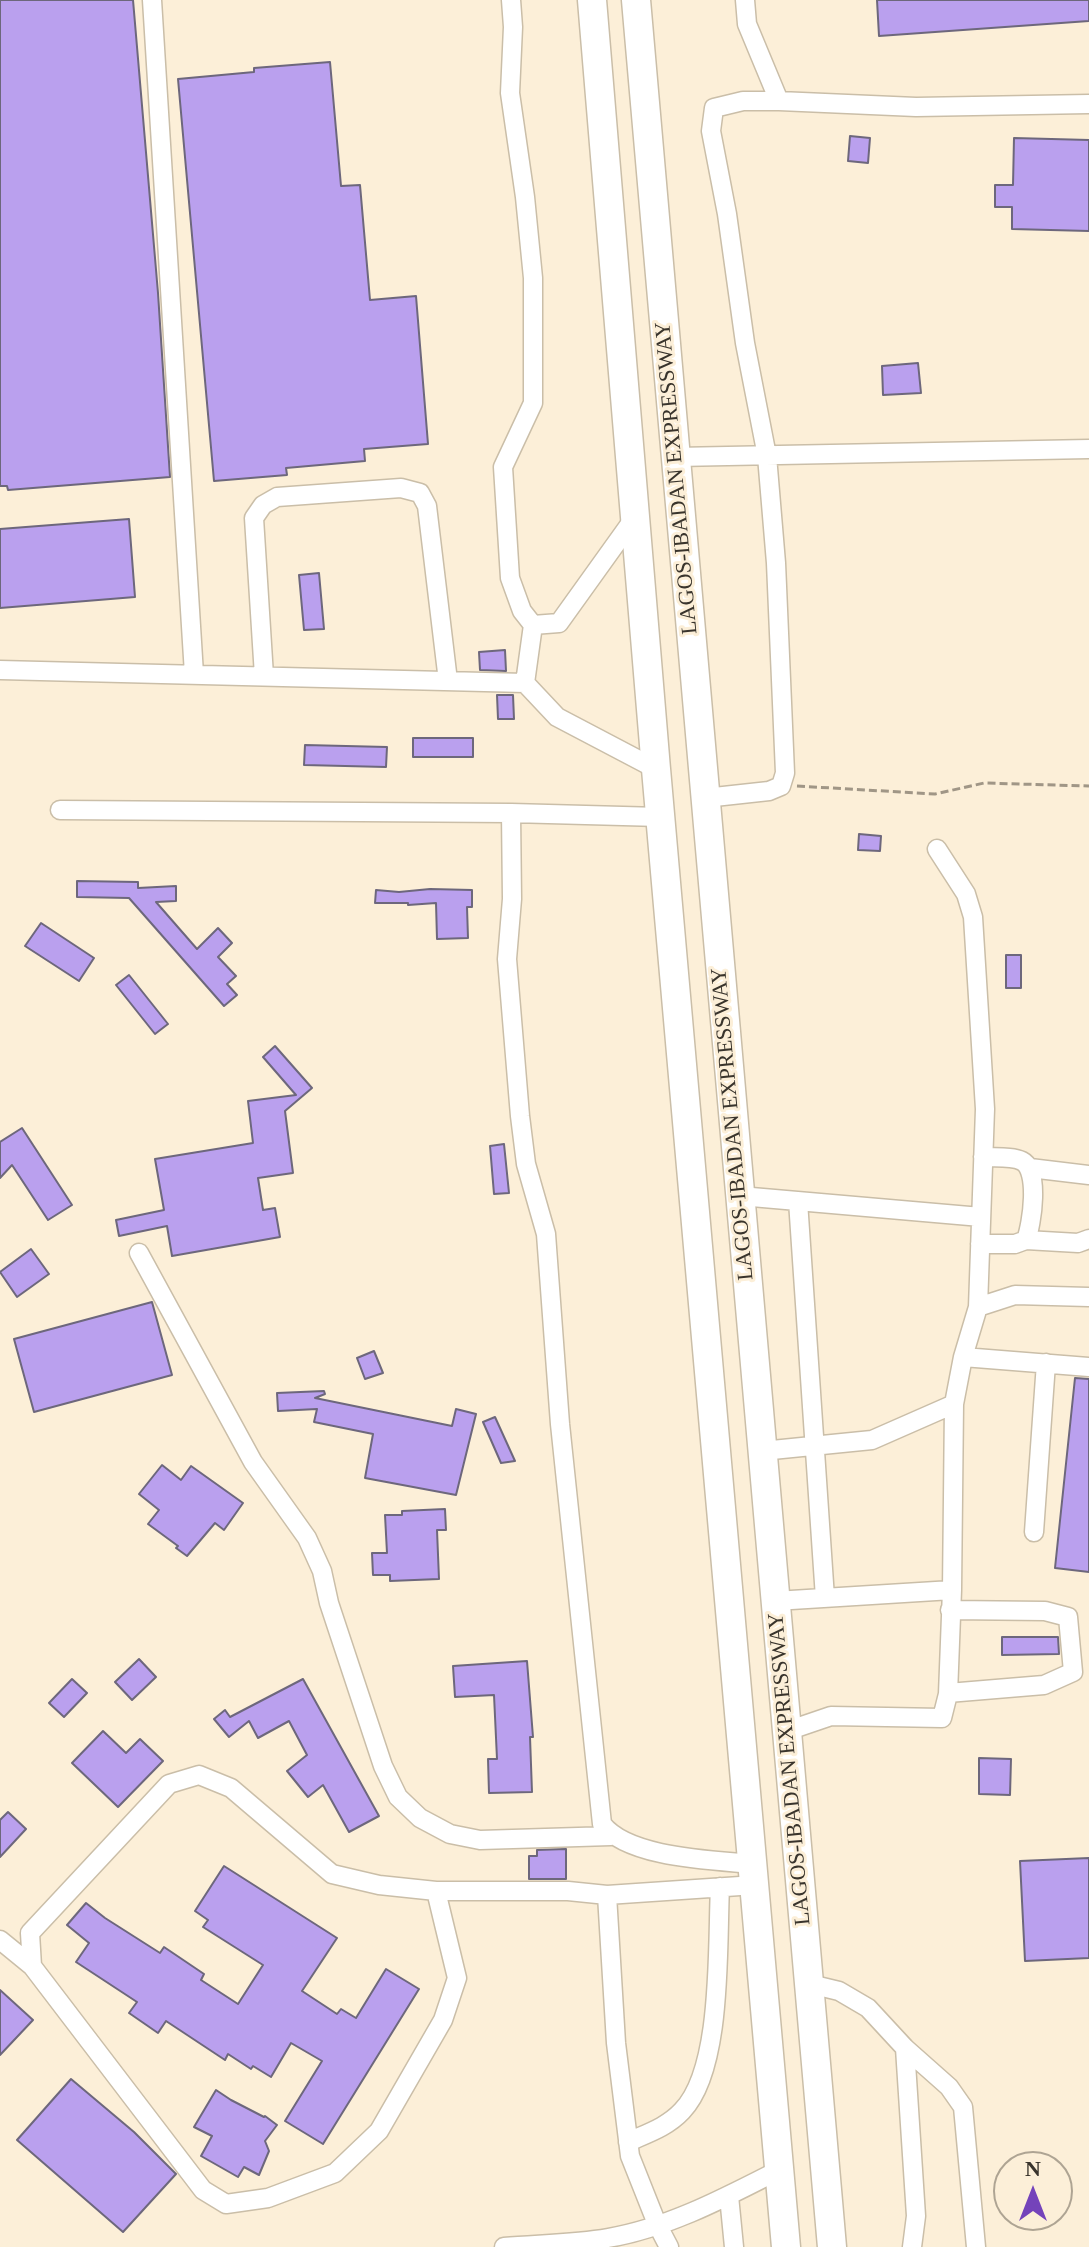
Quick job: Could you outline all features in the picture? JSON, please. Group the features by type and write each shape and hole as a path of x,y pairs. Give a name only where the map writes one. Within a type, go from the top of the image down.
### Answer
{"highway":[{"name":"LAGOS-IBADAN EXPRESSWAY","path":"592,0 660,817 786,2247"},
{"name":"LAGOS-IBADAN EXPRESSWAY","path":"636,0 832,2247"}],"street":[{"path":"152,0 194,674"},
{"path":"511,0 510,93 533,278 533,403 503,467 510,578 522,611 533,625 525,683"},
{"path":"745,0 747,24 779,101"},
{"path":"705,798 769,791 781,786 785,773 777,578 767,456 745,343 727,214 711,131 714,108 743,101 916,107 1089,104"},
{"path":"676,457 1089,449"},
{"path":"264,676 254,518 263,505 277,497 401,488 420,493 427,506 448,681"},
{"path":"533,625 559,623 635,517"},
{"path":"0,670 525,683 557,717 656,769"},
{"path":"60,810 660,817"},
{"path":"511,813 512,899 507,959 520,1116 526,1164 546,1234 560,1424 598,1807 602,1824 611,1836"},
{"path":"787,1731 831,1716 942,1718 948,1693 954,1404 963,1357 978,1307 985,1109 973,917 966,894 937,849"},
{"path":"983,1157 1021,1160 1030,1168 1089,1175"},
{"path":"1026,1240 1033,1181 1030,1168"},
{"path":"740,1196 981,1217"},
{"path":"798,1201 825,1598"},
{"path":"980,1244 1015,1244 1026,1240 1078,1243 1089,1239"},
{"path":"139,1253 253,1462 312,1549 322,1571 329,1603 383,1766 398,1797 420,1818 450,1834 480,1840 611,1836 643,1848 754,1874"},
{"path":"978,1307 1015,1295 1089,1297"},
{"path":"963,1357 1089,1367"},
{"path":"1034,1532 1046,1363"},
{"path":"762,1451 872,1440 954,1404"},
{"path":"775,1601 952,1590"},
{"path":"948,1693 1044,1685 1073,1672 1068,1617 1045,1611 950,1610"},
{"path":"32,1966 30,1933 169,1784 199,1775 231,1788 332,1874 379,1885 436,1891 568,1891 607,1895 720,1887 754,1874"},
{"path":"628,2142 663,2127 683,2110 697,2089 712,2040 720,1887"},
{"path":"0,1940 32,1966 203,2190 226,2204 268,2198 335,2173 379,2131 443,2020 457,1978 436,1891"},
{"path":"607,1895 616,2043 630,2156 669,2247"},
{"path":"810,1984 839,1991 868,2008 905,2048 949,2087 963,2107 976,2247"},
{"path":"905,2048 916,2216 912,2247"},
{"path":"504,2247 610,2238 657,2224 729,2196 779,2170"},
{"path":"729,2196 734,2247"}],"path":[{"path":"781,786 935,794 984,783 1089,786"}],"building":[{"path":"0,0 133,0 170,477 8,490 7,486 0,486"},
{"path":"877,0 1089,0 1089,21 879,36"},
{"path":"330,62 341,186 360,185 370,300 416,296 428,444 364,449 365,461 286,468 287,475 214,481 178,79 254,72 254,68"},
{"path":"850,136 870,138 868,163 848,161"},
{"path":"1014,138 1089,140 1089,231 1012,229 1012,207 995,207 995,185 1013,185"},
{"path":"918,363 921,393 883,395 882,366"},
{"path":"129,519 135,597 0,608 0,529"},
{"path":"319,573 324,629 304,630 299,575"},
{"path":"505,650 506,671 480,670 479,652"},
{"path":"497,695 513,695 514,719 498,719"},
{"path":"413,738 473,738 473,757 413,757"},
{"path":"305,745 387,747 386,767 304,765"},
{"path":"859,834 881,836 880,851 858,850"},
{"path":"77,881 138,882 138,888 176,886 176,901 156,902 197,949 218,928 232,943 218,957 236,976 227,984 237,995 224,1006 129,898 77,897"},
{"path":"376,890 399,892 472,890 472,907 467,907 468,938 437,939 436,903 375,903"},
{"path":"41,923 94,958 79,981 25,946"},
{"path":"1006,955 1021,955 1021,988 1006,988"},
{"path":"129,975 168,1024 155,1034 116,985"},
{"path":"275,1046 312,1088 285,1111 293,1173 258,1178 263,1210 275,1208 280,1237 172,1256 167,1226 119,1236 116,1220 164,1210 155,1159 253,1143 248,1101 296,1095 263,1057"},
{"path":"22,1128 72,1205 48,1220 12,1165 0,1178 0,1142"},
{"path":"504,1144 509,1193 494,1194 490,1146"},
{"path":"31,1249 49,1274 17,1297 0,1272"},
{"path":"152,1302 172,1375 34,1412 14,1339"},
{"path":"374,1351 383,1373 365,1379 357,1358"},
{"path":"1075,1378 1089,1379 1089,1572 1055,1568"},
{"path":"324,1391 325,1394 315,1398 452,1426 456,1409 476,1414 456,1495 365,1478 373,1434 314,1422 317,1409 278,1411 277,1393"},
{"path":"495,1417 515,1461 501,1463 483,1422"},
{"path":"162,1465 181,1480 191,1466 243,1503 224,1530 215,1523 187,1556 148,1524 159,1510 139,1494"},
{"path":"445,1509 446,1530 437,1530 439,1579 390,1581 390,1575 373,1575 372,1553 387,1553 385,1515"},
{"path":"1002,1637 1058,1637 1059,1654 1002,1655"},
{"path":"139,1659 156,1677 132,1700 115,1682"},
{"path":"527,1661 533,1737 530,1737 532,1792 489,1793 488,1759 497,1759 494,1695 455,1697 453,1666"},
{"path":"72,1679 87,1693 64,1717 49,1703"},
{"path":"303,1679 379,1816 349,1832 323,1785 308,1797 287,1771 307,1755 289,1721 258,1738 249,1721 229,1737 214,1719 225,1710 230,1717"},
{"path":"103,1731 126,1753 140,1739 163,1761 118,1807 72,1763"},
{"path":"979,1758 1011,1759 1010,1795 979,1794"},
{"path":"8,1812 26,1829 0,1857 0,1820"},
{"path":"566,1849 566,1879 529,1879 529,1856 537,1856 537,1850"},
{"path":"1089,1858 1089,1958 1025,1961 1020,1861"},
{"path":"224,1866 337,1938 302,1991 337,2014 341,2009 356,2018 386,1969 419,1989 323,2144 285,2121 322,2061 291,2043 271,2077 228,2054 225,2060 166,2021 158,2033 129,2013 137,2002 76,1962 89,1943 67,1925 86,1903 160,1953 164,1947 204,1974 201,1980 238,2004 263,1965 203,1927 208,1920 195,1911"},
{"path":"0,1990 33,2020 0,2055"},
{"path":"71,2079 134,2132 176,2174 123,2232 17,2140"},
{"path":"216,2090 277,2125 265,2141 269,2151 259,2175 244,2167 238,2177 201,2156 212,2136 194,2127"}]}
